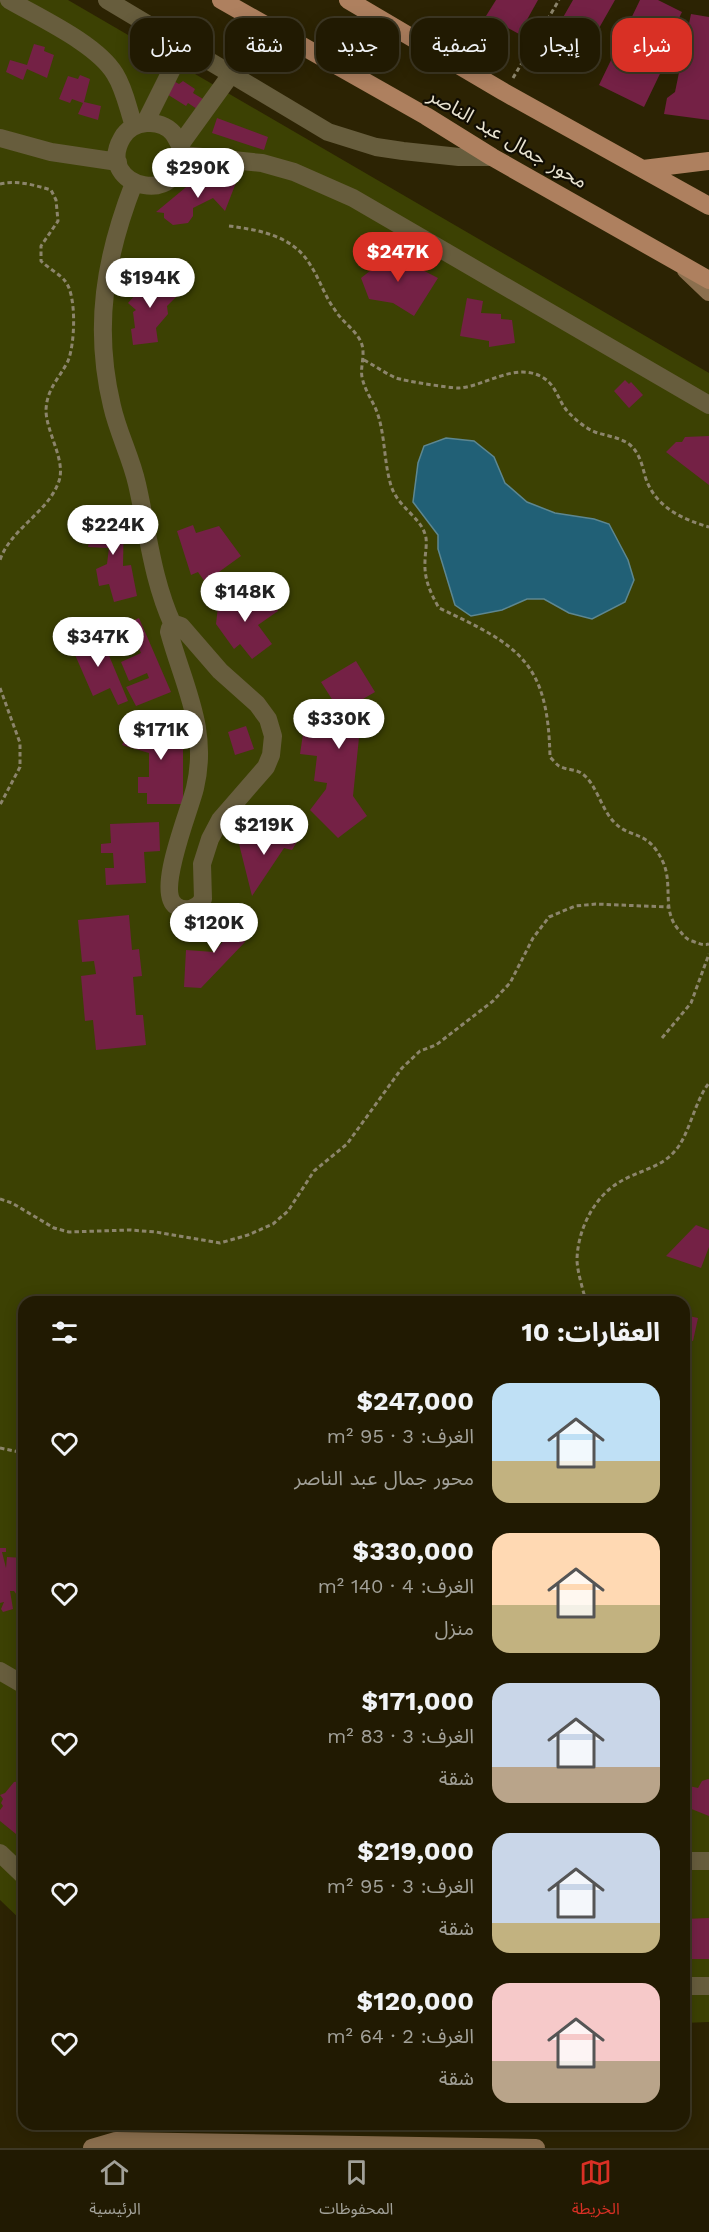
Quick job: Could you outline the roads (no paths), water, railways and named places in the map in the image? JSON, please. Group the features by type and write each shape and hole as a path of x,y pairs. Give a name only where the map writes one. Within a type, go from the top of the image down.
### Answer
{"main road":[{"name":"محور جمال عبد الناصر","path":"221,0 709,280"},
{"name":"محور جمال عبد الناصر","path":"348,0 504,92 709,206"},
{"path":"643,169 709,161"}],"street":[{"path":"9,0 88,47 104,60 121,85 140,124"},
{"path":"107,0 138,18"},
{"path":"213,62 308,122 347,139 376,147 427,155 492,157"},
{"path":"169,72 140,124 123,135 117,148 118,162 124,174 134,183 146,187 160,186 171,179 179,168 181,150 232,73"},
{"path":"140,124 160,124 173,132 181,150"},
{"path":"2,141 51,152 118,162"},
{"path":"181,150 261,163 294,172 353,198 709,405"},
{"path":"134,183 114,236 106,275 103,314 106,371 117,426 137,484 153,570 173,625 170,632 196,715 201,755 195,791 174,858 169,884 169,896 174,904 188,909 197,907 203,899 202,864 210,839 220,820 266,767 271,754 273,736 268,719 257,704 220,671 181,626 173,625"},
{"path":"676,261 709,292"},
{"path":"0,1671 18,1682"},
{"path":"0,1853 18,1870"},
{"path":"690,1861 709,1861"},
{"path":"690,1986 709,1986"},
{"path":"92,2148 116,2141 140,2141 536,2148"}],"water":[{"path":"446,438 474,441 494,457 505,483 527,502 555,513 594,519 609,524 628,560 634,580 625,602 592,619 569,613 544,599 527,599 502,610 471,616 455,605 438,549 438,535 413,502 418,463 424,446"}]}
